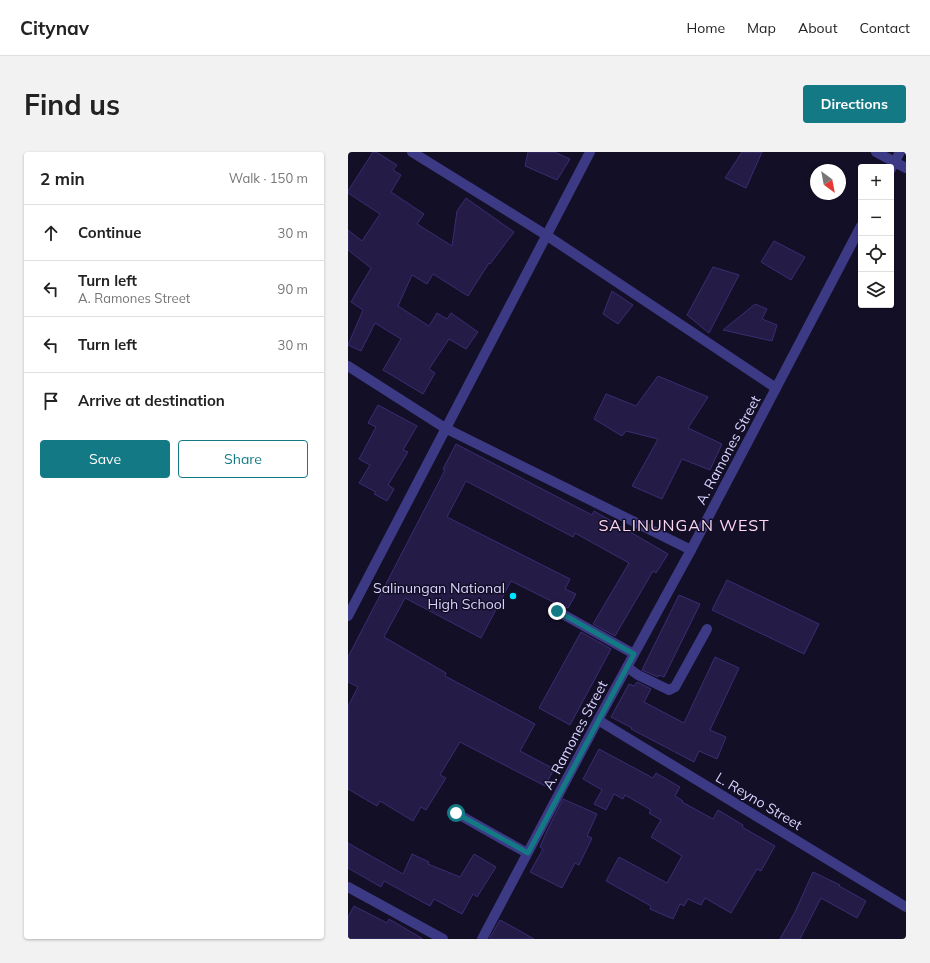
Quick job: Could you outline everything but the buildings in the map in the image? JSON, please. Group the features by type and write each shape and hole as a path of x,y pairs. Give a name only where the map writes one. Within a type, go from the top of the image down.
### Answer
{"street":[{"path":"412,152 546,235 776,388"},
{"path":"348,616 590,152"},
{"path":"876,152 891,164"},
{"path":"894,164 900,152"},
{"path":"894,166 906,168"},
{"name":"A. Ramones Street","path":"482,939 598,720 691,550 858,232"},
{"path":"349,369 445,428 691,550"},
{"path":"557,611 634,654"},
{"path":"627,667 638,675 670,690 675,687 707,629"},
{"name":"L. Reyno Street","path":"598,720 906,907"},
{"path":"456,813 528,853"},
{"path":"348,887 443,939"}],"place":[{"name":"Salinungan National High School","path":"513,596"}],"district":[{"name":"SALINUNGAN WEST","path":"684,525"}],"route":[{"path":"456,813 528,853 634,654 557,611"}]}
